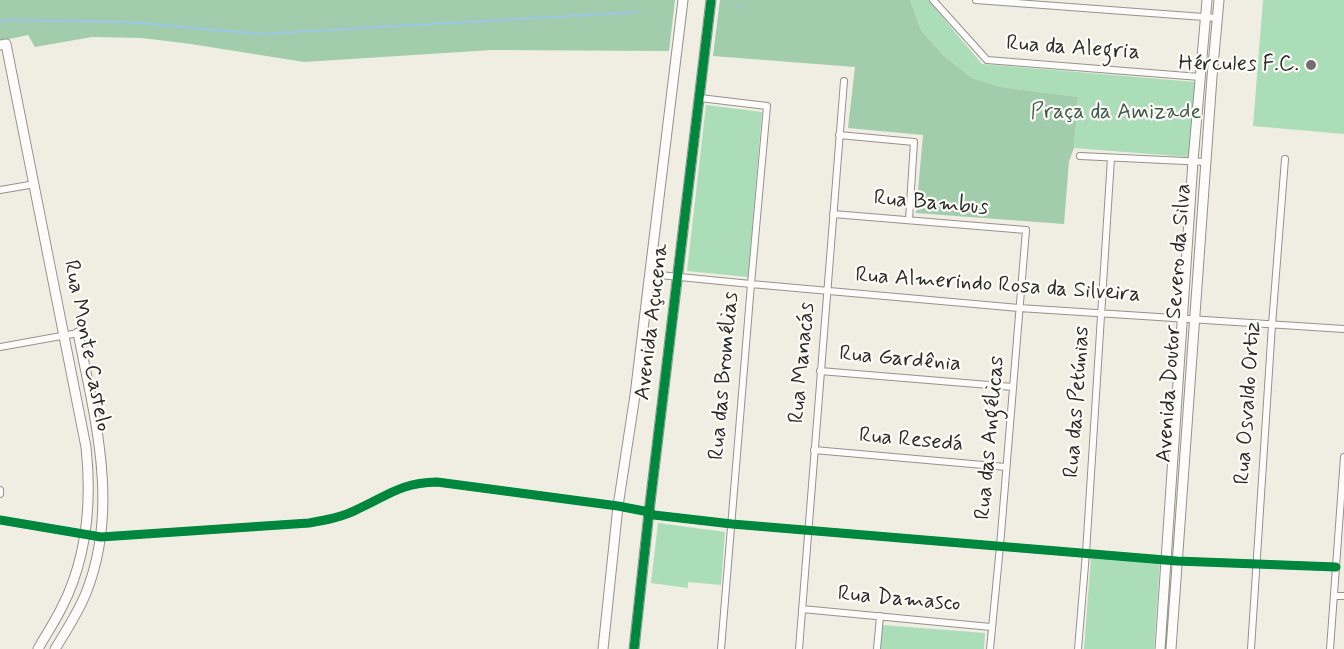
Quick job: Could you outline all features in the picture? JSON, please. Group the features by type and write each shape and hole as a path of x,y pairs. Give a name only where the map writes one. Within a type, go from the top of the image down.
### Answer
{"main road":[{"name":"Avenida Açucena","path":"603,649 618,506 635,395 683,0"},
{"name":"Avenida Açucena","path":"634,649 711,0"},
{"name":"Avenida Doutor Severo da Silva","path":"1160,649 1193,161 1207,0"},
{"name":"Avenida Doutor Severo da Silva","path":"1171,649 1219,0"},
{"name":"Rua Monte Castelo","path":"3,44 35,184 86,447 89,475 89,505 80,560 61,609 38,649"},
{"name":"Rua Monte Castelo","path":"55,649 86,593 101,537 104,504 100,444 78,333"}],"street":[{"name":"Rua da Alegria","path":"933,0 987,60 1200,77"},
{"path":"976,0 1218,18"},
{"name":"Rua Manacás","path":"799,649 844,81"},
{"name":"Rua das Bromélias","path":"700,98 767,106 721,649"},
{"path":"839,135 914,142 909,220"},
{"path":"1080,156 1206,162"},
{"name":"Rua das Petúnias","path":"1078,649 1111,158"},
{"name":"Rua Osvaldo Ortiz","path":"1251,649 1285,159"},
{"path":"0,190 35,184"},
{"name":"Rua Bambus","path":"833,214 1026,230"},
{"name":"Rua das Angélicas","path":"990,649 1026,230"},
{"name":"Rua Almerindo Rosa da Silveira","path":"649,274 1019,308 1344,329"},
{"path":"0,347 78,333"},
{"name":"Rua Gardênia","path":"820,371 1013,387"},
{"name":"Rua Resedá","path":"814,450 1006,467"},
{"path":"1330,649 1344,457"},
{"path":"0,520 101,537 309,523 338,517 407,485 425,482 448,483 618,506 654,515 732,524 1177,561 1336,567"},
{"path":"1334,596 1344,596"},
{"name":"Rua Damasco","path":"802,609 991,627"},
{"path":"877,649 880,616"}],"green space":[{"path":"0,0 675,0 669,51 492,50 304,62 142,38 92,37 35,47 28,35 0,41"},
{"path":"720,0 910,0 921,30 943,55 972,78 1001,87 1078,97 1074,148 1069,161 1064,224 916,213 923,135 848,128 855,67 713,56"},
{"name":"Praça da Amizade","path":"910,0 928,0 982,64 1196,82 1189,157 1074,148 1078,97 1001,87 972,78 943,55 921,30"},
{"name":"Hércules F.C.","path":"1263,0 1344,0 1344,134 1253,126"},
{"path":"706,105 762,112 748,277 687,271"},
{"path":"658,523 725,532 721,585 688,582 688,588 651,583"},
{"path":"1091,557 1160,562 1154,649 1084,649"},
{"path":"882,625 985,633 984,649 880,649"}],"waterway":[{"path":"0,22 6,20 129,22 260,34 638,12"}],"cycle path":[{"path":"634,649 711,0"},
{"path":"0,520 101,537 309,523 346,514 404,487 437,482 618,506 654,515 732,524 1177,561 1336,567"}],"place":[{"name":"Hércules F.C.","path":"1311,65"}]}
